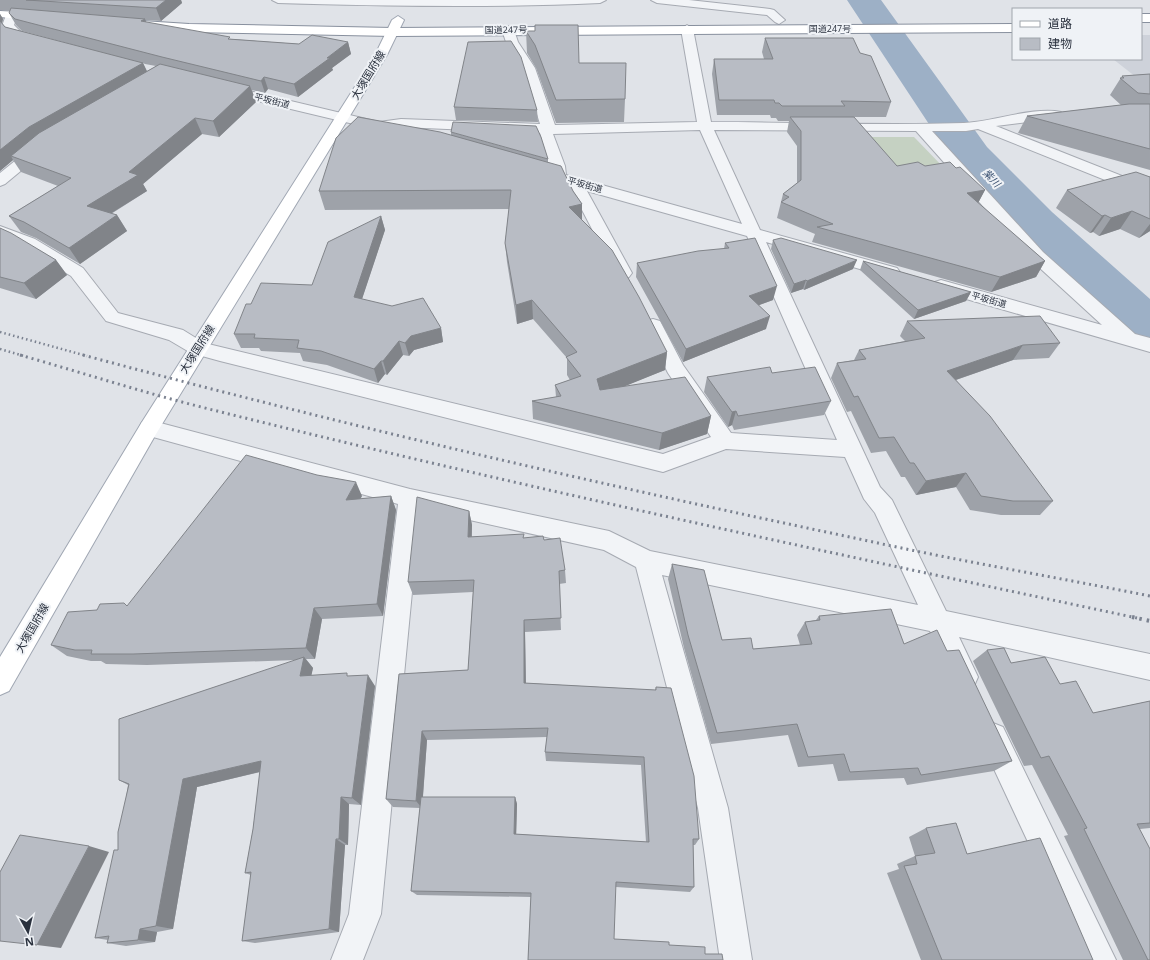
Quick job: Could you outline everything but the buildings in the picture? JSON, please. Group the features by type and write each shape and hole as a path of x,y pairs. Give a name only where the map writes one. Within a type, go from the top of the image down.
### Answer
{"main road":[{"path":"0,5 51,13 6,15"},
{"path":"137,14 199,18 342,19"},
{"name":"国道247号","path":"894,24 1012,19"},
{"name":"国道247号","path":"461,20 779,20 864,24"},
{"name":"国道247号","path":"128,24 189,28 395,23 508,30 686,29 864,24 1012,28"},
{"name":"大塚国府線","path":"0,682 149,428 381,56 395,23"}],"street":[{"path":"278,0 530,3 600,0"},
{"path":"657,0 770,12 779,20"},
{"path":"6,15 8,26 17,35 53,45"},
{"path":"686,29 706,126 753,232 872,493 884,507 1100,960"},
{"path":"508,30 512,42 529,68 549,129 546,134 558,166 633,290"},
{"name":"平坂街道","path":"210,85 378,126 423,139"},
{"path":"378,126 401,123 549,129 706,126 939,128 973,126 1027,117 1069,114"},
{"path":"973,126 1064,157 1150,192"},
{"path":"920,127 1037,256 1132,341"},
{"path":"0,180 50,141"},
{"name":"平坂街道","path":"528,169 904,276"},
{"path":"0,231 29,243 77,272 112,317 176,335 198,348 663,463 726,441 853,449"},
{"name":"平坂街道","path":"926,282 1150,345"},
{"path":"644,309 675,368 726,441"},
{"path":"149,428 410,498 609,541 646,561 939,621 1150,667"},
{"path":"347,960 365,914 410,498"},
{"path":"646,561 713,808 736,960"}],"shaded area":[{"path":"1142,35 1150,35 1150,88 1114,60 1142,60"}],"green space":[{"path":"870,137 914,137 945,169 897,179"}],"waterway":[{"name":"紫川","path":"864,0 971,156 1035,222 1150,330"}],"railway":[{"path":"0,332 87,356"},
{"path":"0,349 24,356"},
{"path":"20,355 185,403 440,465 788,543 1137,618"},
{"path":"83,355 277,406 570,476 900,548 1150,596"},
{"path":"1132,617 1150,621"}]}
